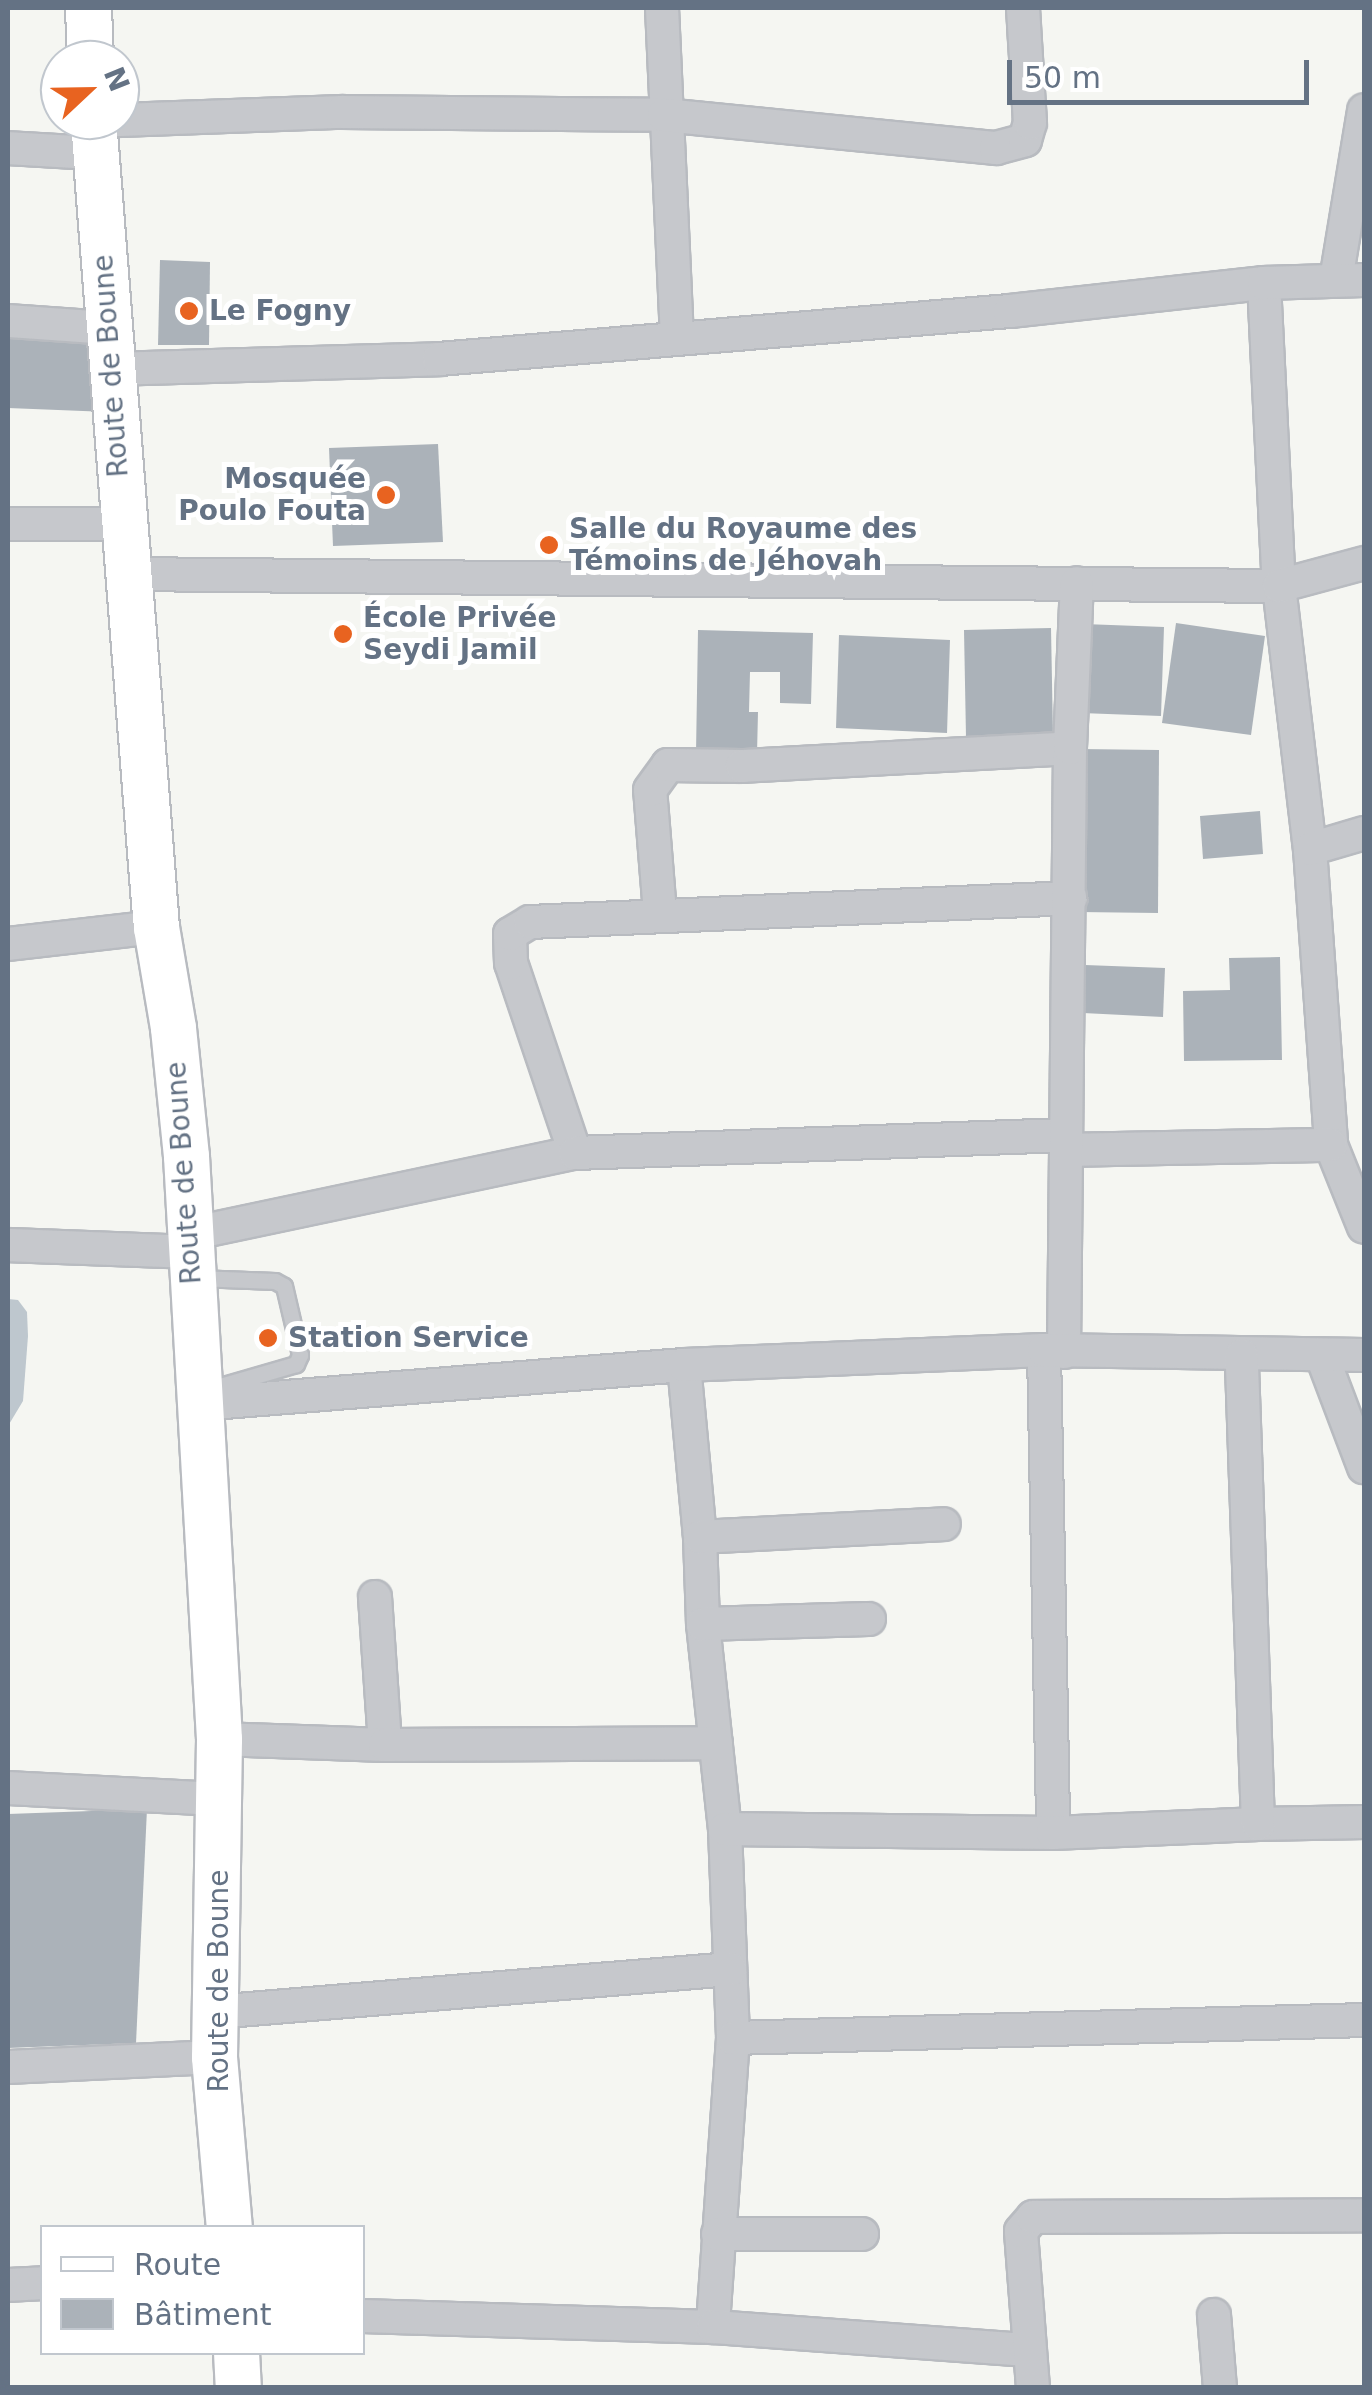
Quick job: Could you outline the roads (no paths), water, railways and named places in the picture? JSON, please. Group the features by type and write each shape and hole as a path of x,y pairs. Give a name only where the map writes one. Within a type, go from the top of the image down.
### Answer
{"street":[{"path":"88,8 89,40"},
{"path":"662,8 677,339"},
{"path":"140,128 360,112 664,115 996,148 1024,140 1030,123 1023,8"},
{"path":"8,320 109,348 438,359 1264,283 1350,280 1364,110"},
{"path":"8,148 48,140"},
{"name":"Route de Boune","path":"94,140 156,926 179,1078 219,1738 214,2057 229,2225"},
{"path":"1264,283 1278,586 1310,849 1331,1145 1364,1228"},
{"path":"8,524 123,524"},
{"path":"128,574 1278,586 1364,564"},
{"path":"1053,1833 1054,1351 1066,1142 1070,748 1078,583"},
{"path":"660,913 650,790 668,765 742,766 1070,748"},
{"path":"1310,849 1364,834"},
{"path":"574,1152 511,963 510,934 530,922 660,913 1070,898"},
{"path":"8,944 156,926"},
{"path":"8,1245 190,1255 574,1152 1066,1142 1331,1145"},
{"path":"198,1398 684,1365 1054,1351 1364,1355"},
{"path":"1242,1355 1258,1824"},
{"path":"1322,1356 1364,1467"},
{"path":"684,1365 700,1537 703,1624 725,1829 733,2038 713,2327"},
{"path":"700,1537 944,1524"},
{"path":"375,1597 386,1745"},
{"path":"703,1624 869,1619"},
{"path":"219,1738 386,1745 716,1743"},
{"path":"8,1788 221,1800"},
{"path":"725,1829 1053,1833 1364,1822"},
{"path":"214,2012 730,1969"},
{"path":"733,2038 1364,2020"},
{"path":"8,2067 214,2057"},
{"path":"1032,2388 1021,2231 1034,2217 1364,2215"},
{"path":"718,2234 862,2234"},
{"path":"8,2285 40,2282"},
{"path":"1214,2315 1220,2388"},
{"path":"365,2316 713,2327 1029,2350"},
{"path":"236,2355 238,2388"}],"lane":[{"path":"190,1255 284,1286 300,1355 296,1364 198,1398"}],"place":[{"name":"Le Fogny","path":"189,311"},
{"name":"Mosquée Poulo Fouta","path":"386,495"},
{"name":"Salle du Royaume des Témoins de Jéhovah","path":"549,545"},
{"name":"École Privée Seydi Jamil","path":"343,634"},
{"name":"Station Service","path":"268,1338"}]}
